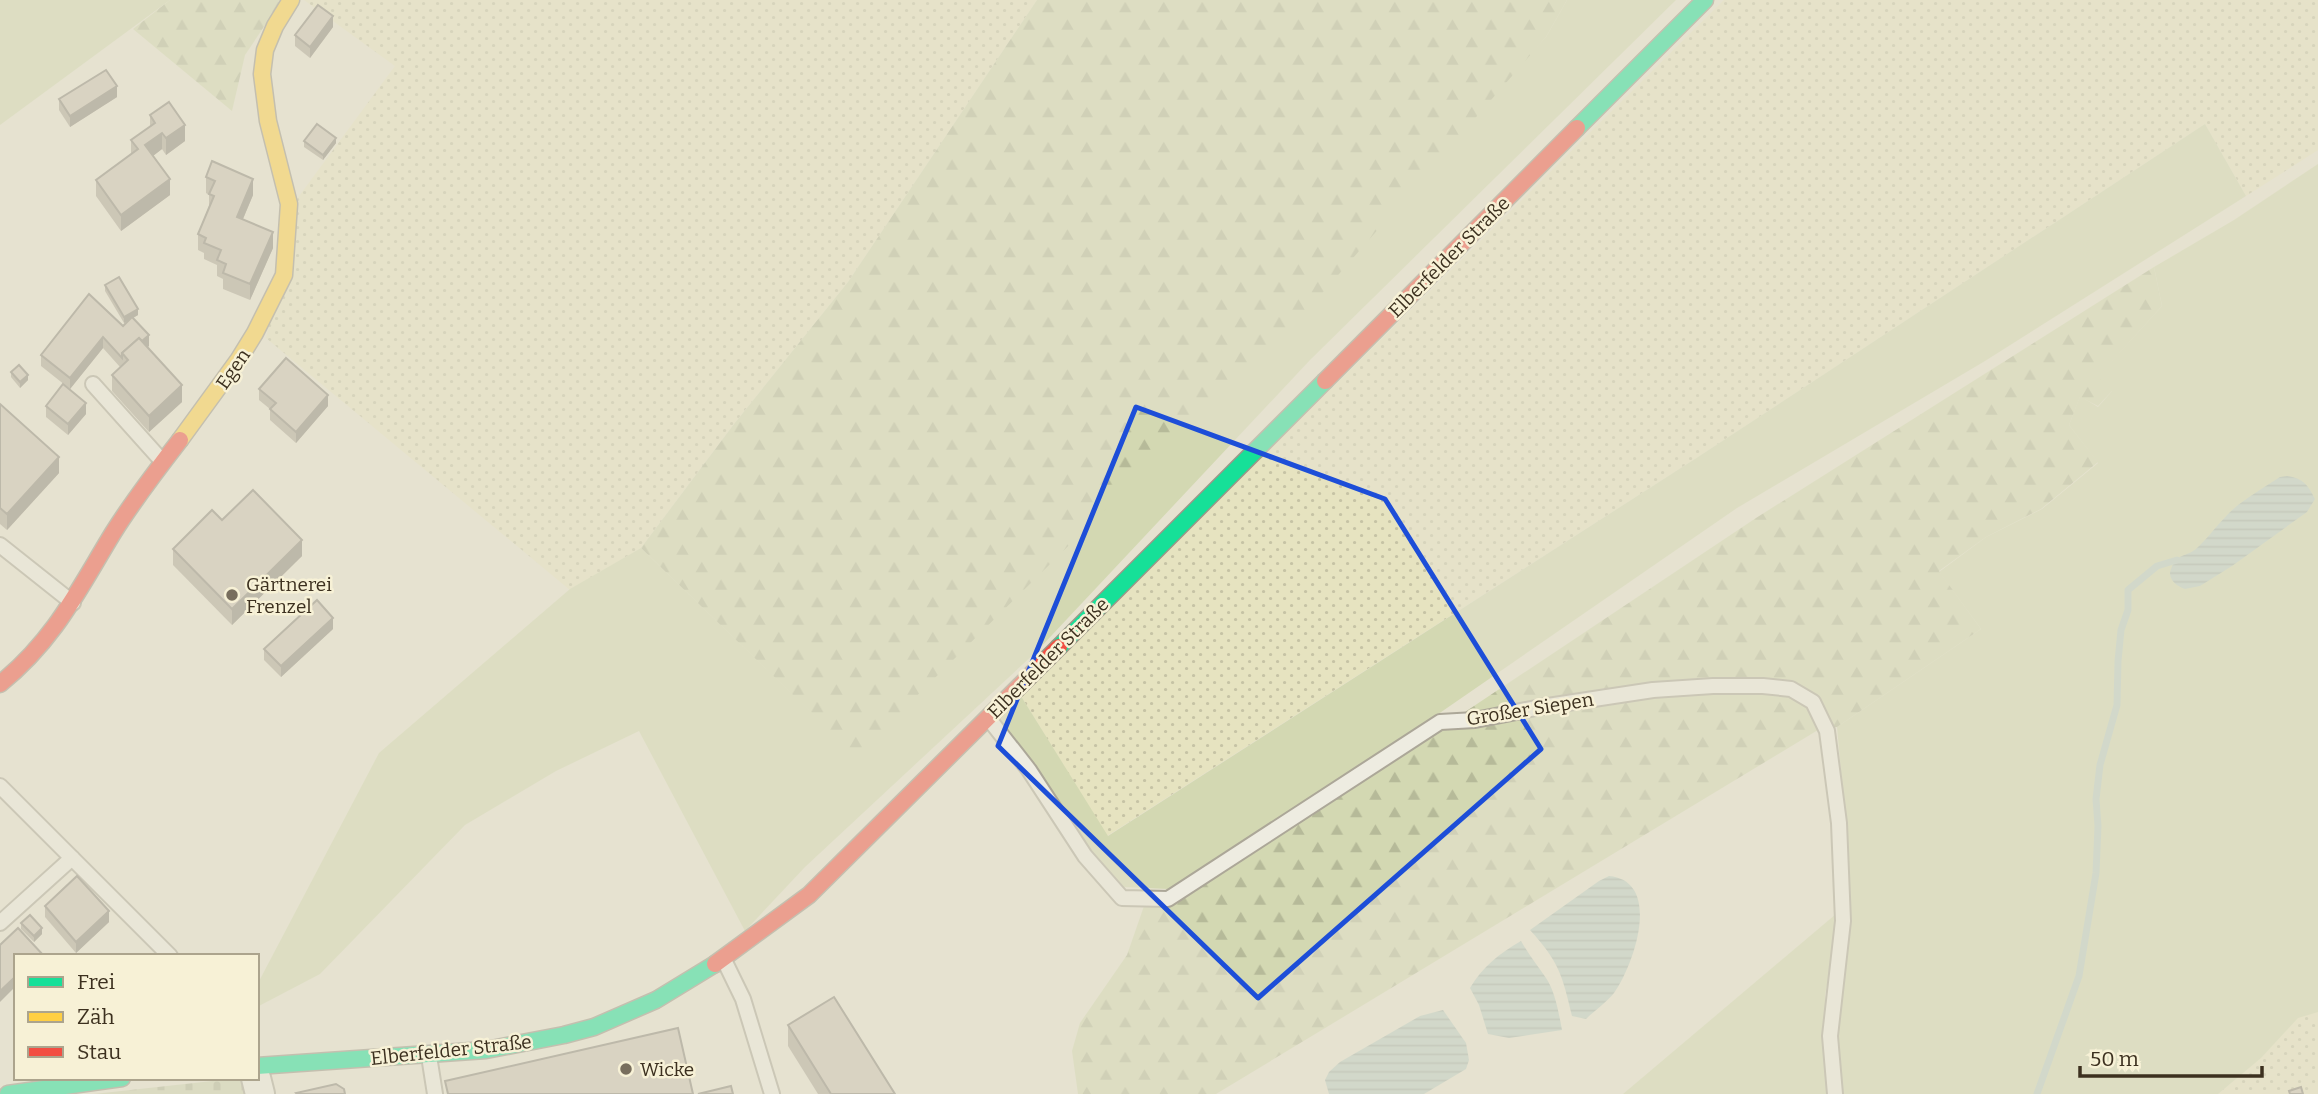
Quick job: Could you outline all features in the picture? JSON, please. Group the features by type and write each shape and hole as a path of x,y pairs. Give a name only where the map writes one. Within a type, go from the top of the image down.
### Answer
{"main road":[{"name":"Egen","path":"0,684 24,664 66,616 128,510 255,338 285,273 289,200 262,100 263,57 279,15 291,0"},
{"name":"Elberfelder Straße","path":"259,1066 429,1056 517,1046 594,1027 656,1000 724,959 809,894 989,718 1705,0"},
{"path":"8,1094 108,1080"}],"lane":[{"path":"93,383 164,464"},
{"path":"0,545 74,604"},
{"name":"Großer Siepen","path":"989,718 1022,761 1085,856 1122,898 1168,899 1440,722 1475,720 1541,706 1653,690 1763,685 1791,688 1813,702 1827,731 1839,824 1843,921 1830,1036 1835,1094"},
{"path":"0,786 168,954"},
{"path":"0,923 72,858"},
{"path":"724,959 743,999 770,1092"},
{"path":"429,1056 435,1094"}],"highlighted area":[{"path":"1136,407 1385,499 1541,749 1258,998 998,746"}],"shaded area":[{"path":"304,0 1037,0 848,282 733,425 641,548 570,590 266,338 297,199 395,66"},
{"path":"1724,0 2318,0 2318,150 2246,196 2205,124 1698,457 1107,836 1019,693 1310,410"},
{"path":"2280,477 2301,480 2315,499 2307,512 2200,586 2185,589 2173,581 2170,572 2176,560 2196,549 2238,505"},
{"path":"1609,876 1626,881 1635,892 1640,908 1639,926 1622,980 1611,997 1586,1019 1572,1016 1558,969 1530,930"},
{"path":"1521,941 1549,983 1562,1030 1509,1038 1488,1034 1479,1005 1470,988 1492,961"},
{"path":"1443,1010 1466,1043 1469,1060 1466,1069 1424,1094 1329,1094 1325,1080 1340,1062 1420,1016"},
{"path":"2318,1011 2318,1094 2218,1094 2260,1058 2299,1016"}],"green space":[{"path":"0,0 170,0 0,125"},
{"path":"170,0 282,0 245,55 232,111 133,29"},
{"path":"1037,0 1567,0 1546,37 1312,305 856,756 641,548 734,424 848,282"},
{"path":"1567,0 1676,0 1310,360 1037,651 805,867 745,931 639,731 556,771 465,825 320,974 259,1006 259,981 379,753 570,589 641,548 856,755 1546,37"},
{"path":"2205,124 2246,196 1985,361 1737,508 1402,739 1199,873 1168,889 1124,887 1089,850 996,718 1019,693 1108,836 1698,457"},
{"path":"2318,164 2318,1012 2298,1018 2261,1058 2218,1094 1841,1094 1836,1038 1845,817 1837,727 1981,629 1939,572 1986,537 2042,509 2098,463 2069,425 2080,396 2098,407 2112,391 2097,377 2162,306 2154,267 2234,220"},
{"path":"2154,267 2162,306 2098,377 2113,390 2098,406 2080,397 2069,425 2098,462 2041,509 1986,537 1939,571 1981,629 1837,727 1818,730 1216,1094 1078,1094 1072,1051 1080,1023 1127,955 1144,906 1172,899 1462,714 1756,518"},
{"path":"1836,914 1833,954 1825,995 1829,1094 1623,1094"},
{"path":"222,1080 248,1080 251,1094 94,1094"}],"building":[{"path":"318,5 333,16 310,47 295,35"},
{"path":"106,70 117,86 70,116 59,99"},
{"path":"169,102 185,125 166,138 162,133 145,145 170,179 121,215 96,180 138,149 131,140 155,123 150,115"},
{"path":"317,124 336,138 323,155 304,141"},
{"path":"212,161 253,179 237,217 273,232 250,284 223,273 226,264 217,260 221,250 204,243 206,238 198,234 214,196 209,194 215,181 206,177"},
{"path":"119,277 138,309 124,317 105,285"},
{"path":"89,294 123,326 132,317 149,335 142,341 139,338 122,353 122,358 103,337 70,378 41,355"},
{"path":"139,338 182,385 149,416 112,375 128,360 122,353"},
{"path":"286,358 328,395 296,432 270,409 276,403 259,389"},
{"path":"19,365 28,375 20,382 11,372"},
{"path":"63,384 86,403 68,424 46,406"},
{"path":"0,404 59,457 7,514 0,508"},
{"name":"Gärtnerei Frenzel","path":"253,490 302,540 232,609 173,549 212,510 222,520"},
{"path":"317,600 333,618 281,666 264,649"},
{"path":"77,876 109,911 76,942 45,906"},
{"path":"30,915 42,928 34,936 21,923"},
{"path":"18,928 42,954 14,954 14,978 0,991 0,945"},
{"path":"834,997 895,1094 831,1094 788,1025"},
{"path":"678,1028 693,1094 448,1094 445,1081"},
{"path":"336,1084 344,1089 345,1094 296,1093"},
{"path":"731,1086 733,1094 698,1094"},
{"path":"2301,1087 2303,1094 2290,1094 2289,1091"}],"waterway":[{"path":"2037,1094 2079,976 2096,873 2096,799 2100,765 2117,705 2118,661 2121,630 2128,610 2128,590 2157,566 2177,560"}],"traffic: fast":[{"path":"1577,128 1705,0"},
{"path":"1059,647 1325,381"},
{"path":"259,1066 486,1050 564,1035 594,1027 656,1000 715,964"},
{"path":"8,1094 108,1080"}],"traffic: slow":[{"path":"180,440 239,359 284,275 289,204 268,121 262,74 265,50 275,26 291,0"}],"traffic: jam":[{"path":"1325,381 1577,128"},
{"path":"0,684 36,650 64,614 113,533 180,440"},
{"path":"715,964 809,895 1059,647"}],"place":[{"name":"Gärtnerei Frenzel","path":"232,595"},
{"name":"Wicke","path":"626,1069"}]}
